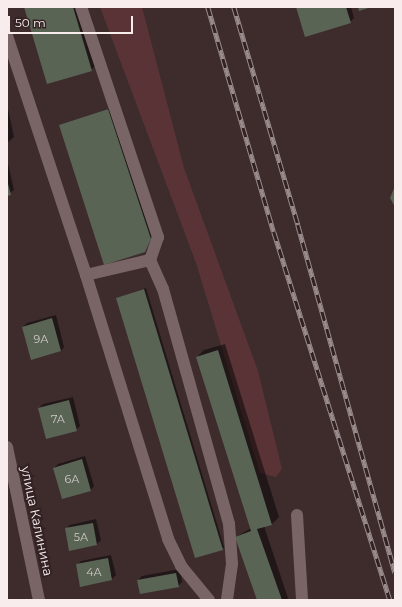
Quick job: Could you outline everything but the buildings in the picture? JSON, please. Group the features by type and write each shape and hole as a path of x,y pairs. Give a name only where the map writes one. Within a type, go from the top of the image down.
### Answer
{"street":[{"path":"80,7 158,237 150,260 163,289 229,524 232,564 227,600"},
{"path":"7,36 86,275 168,539 181,566 209,600"},
{"path":"86,275 150,260"},
{"name":"улица Калинина","path":"7,447 39,600"},
{"path":"297,515 302,600"}],"shaded area":[{"path":"100,7 142,7 184,168 258,371 282,469 276,477 260,473 196,263"}],"railway":[{"path":"208,7 274,232 390,600"},
{"path":"234,7 298,225 395,573"}]}
